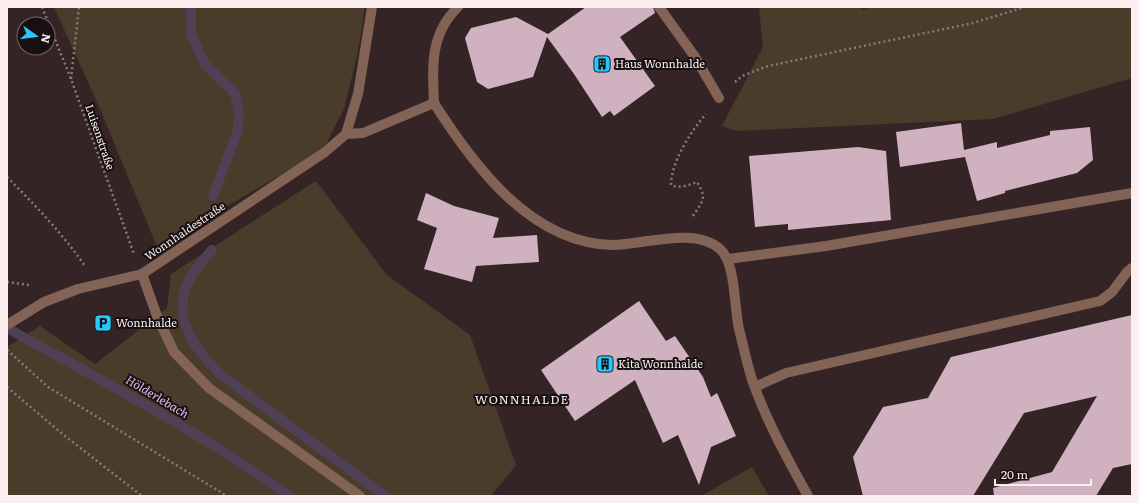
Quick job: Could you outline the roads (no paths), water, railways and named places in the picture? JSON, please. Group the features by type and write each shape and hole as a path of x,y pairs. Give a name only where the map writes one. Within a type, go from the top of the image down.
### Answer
{"street":[{"path":"372,7 358,94 346,134 364,132 434,103"},
{"path":"458,7 446,19 436,45 433,71 434,103 456,137 490,179 524,211 550,228 578,240 612,245 685,238 707,241 720,250 728,259 739,328 755,387 778,440 808,496"},
{"path":"659,7 674,25 719,98"},
{"name":"Wonnhaldestraße","path":"346,134 325,152 142,274 157,316 174,352 209,388 360,496"},
{"path":"728,259 826,246 1132,193"},
{"path":"755,387 786,373 1100,301 1112,292 1127,272 1132,268"},
{"path":"7,325 44,302 78,289 142,274"}],"waterway":[{"path":"191,7 191,34 205,64 235,93 239,112 238,130 213,196"},
{"path":"212,250 192,275 187,284 183,297 185,323 189,334 203,356 221,375 385,496"},
{"name":"Hölderlebach","path":"7,328 151,408 221,450 289,496"}],"place":[{"name":"Haus Wonnhalde","path":"602,64"},
{"name":"Wonnhalde","path":"103,323"},
{"name":"Kita Wonnhalde","path":"605,364"}],"district":[{"name":"WONNHALDE","path":"522,400"}]}
